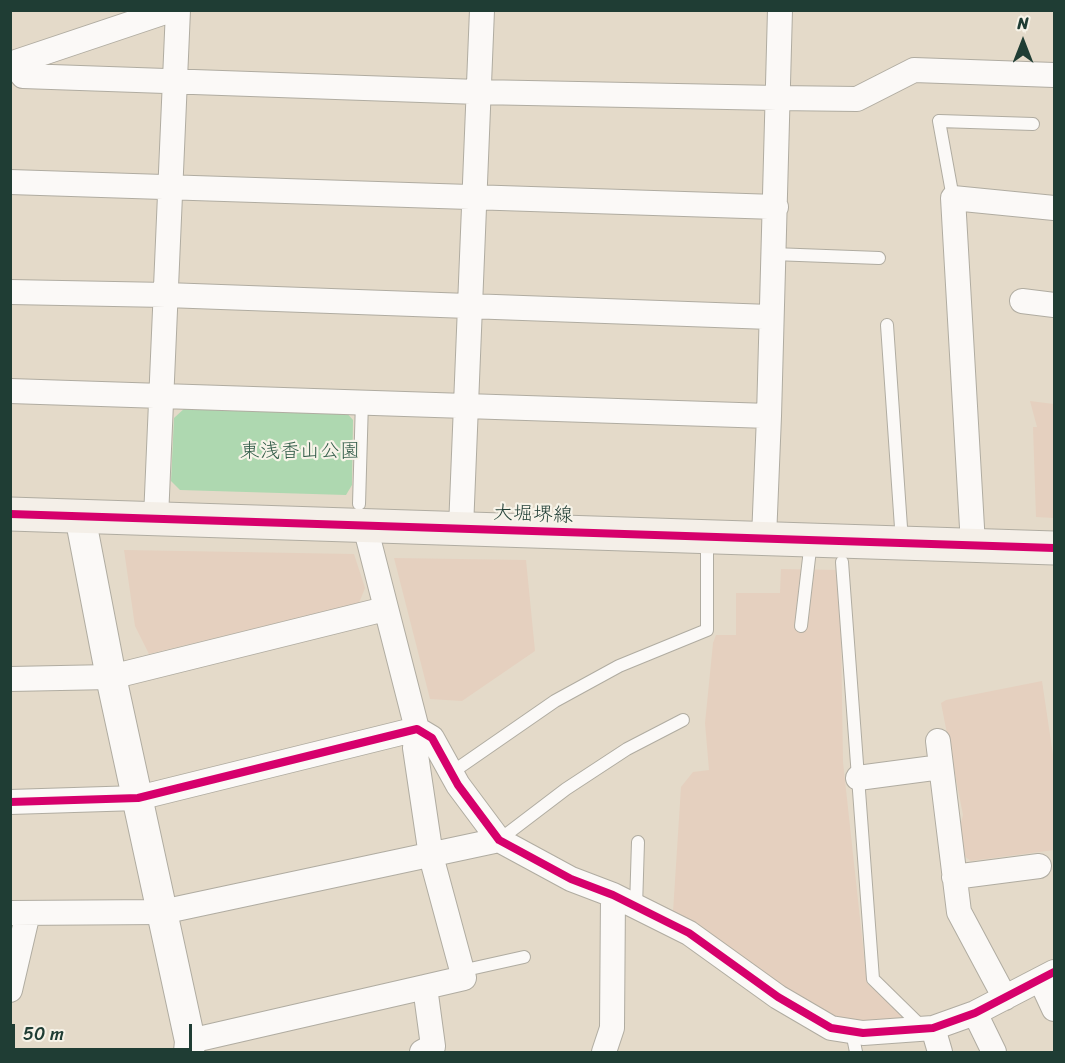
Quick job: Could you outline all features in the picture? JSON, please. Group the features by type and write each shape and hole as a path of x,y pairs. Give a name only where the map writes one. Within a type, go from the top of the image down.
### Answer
{"main road":[{"name":"大堀堺線","path":"10,514 156,518 362,515 461,528 1054,548"}],"street":[{"path":"171,10 12,63 23,76 478,92 857,99 914,70 1054,75"},
{"path":"156,518 178,10"},
{"path":"461,528 468,404 482,10"},
{"path":"764,538 770,317 776,207 780,10"},
{"path":"10,182 776,207"},
{"path":"973,546 953,198 1054,208"},
{"path":"10,292 166,295 770,317"},
{"path":"1022,301 1054,305"},
{"path":"10,391 468,404 769,416"},
{"path":"80,516 111,677 190,1047 464,978 431,856 415,748 417,729 362,515"},
{"path":"10,679 111,677 385,609"},
{"path":"10,802 138,798 417,729 432,738 451,773 499,840 571,879 614,895 689,933 778,997 854,1042 928,1029 975,1014 1048,977 1054,1009"},
{"path":"938,741 959,912 1005,998"},
{"path":"858,778 941,767"},
{"path":"10,990 19,913 162,912 499,840"},
{"path":"954,877 1039,866"},
{"path":"604,1053 612,1028 614,895"},
{"path":"422,1053 433,1046 425,987"},
{"path":"975,1014 994,1053"},
{"path":"928,1029 940,1053"}],"lane":[{"path":"953,198 939,121 1033,124"},
{"path":"773,254 879,258"},
{"path":"887,325 902,543"},
{"path":"362,401 362,515"},
{"path":"451,773 564,696 619,666 707,630 707,538"},
{"path":"801,626 811,540"},
{"path":"842,562 873,979 928,1029"},
{"path":"499,840 566,789 627,749 683,720"},
{"path":"636,907 638,842"},
{"path":"461,970 524,957"}],"shaded area":[{"path":"1030,401 1054,404 1054,518 1036,517 1033,427 1037,427"},
{"path":"124,550 354,554 365,588 359,603 149,654 135,626"},
{"path":"394,558 526,560 535,651 462,701 430,699"},
{"path":"781,569 840,570 843,762 867,983 907,1021 904,1025 831,1019 673,912 681,787 693,772 709,770 705,723 713,643 716,635 736,635 736,593 780,593"},
{"path":"1042,681 1054,762 1054,850 971,861 964,856 959,831 963,815 941,703 946,700"}],"green space":[{"name":"東浅香山公園","path":"186,407 345,411 353,420 352,485 346,495 180,490 171,481 174,418"}],"cycle path":[{"path":"10,514 1054,548"},
{"path":"10,802 138,798 417,729 432,738 458,785 499,840 571,879 613,895 689,933 778,997 831,1028 863,1033 933,1028 975,1013 1054,972"}]}
